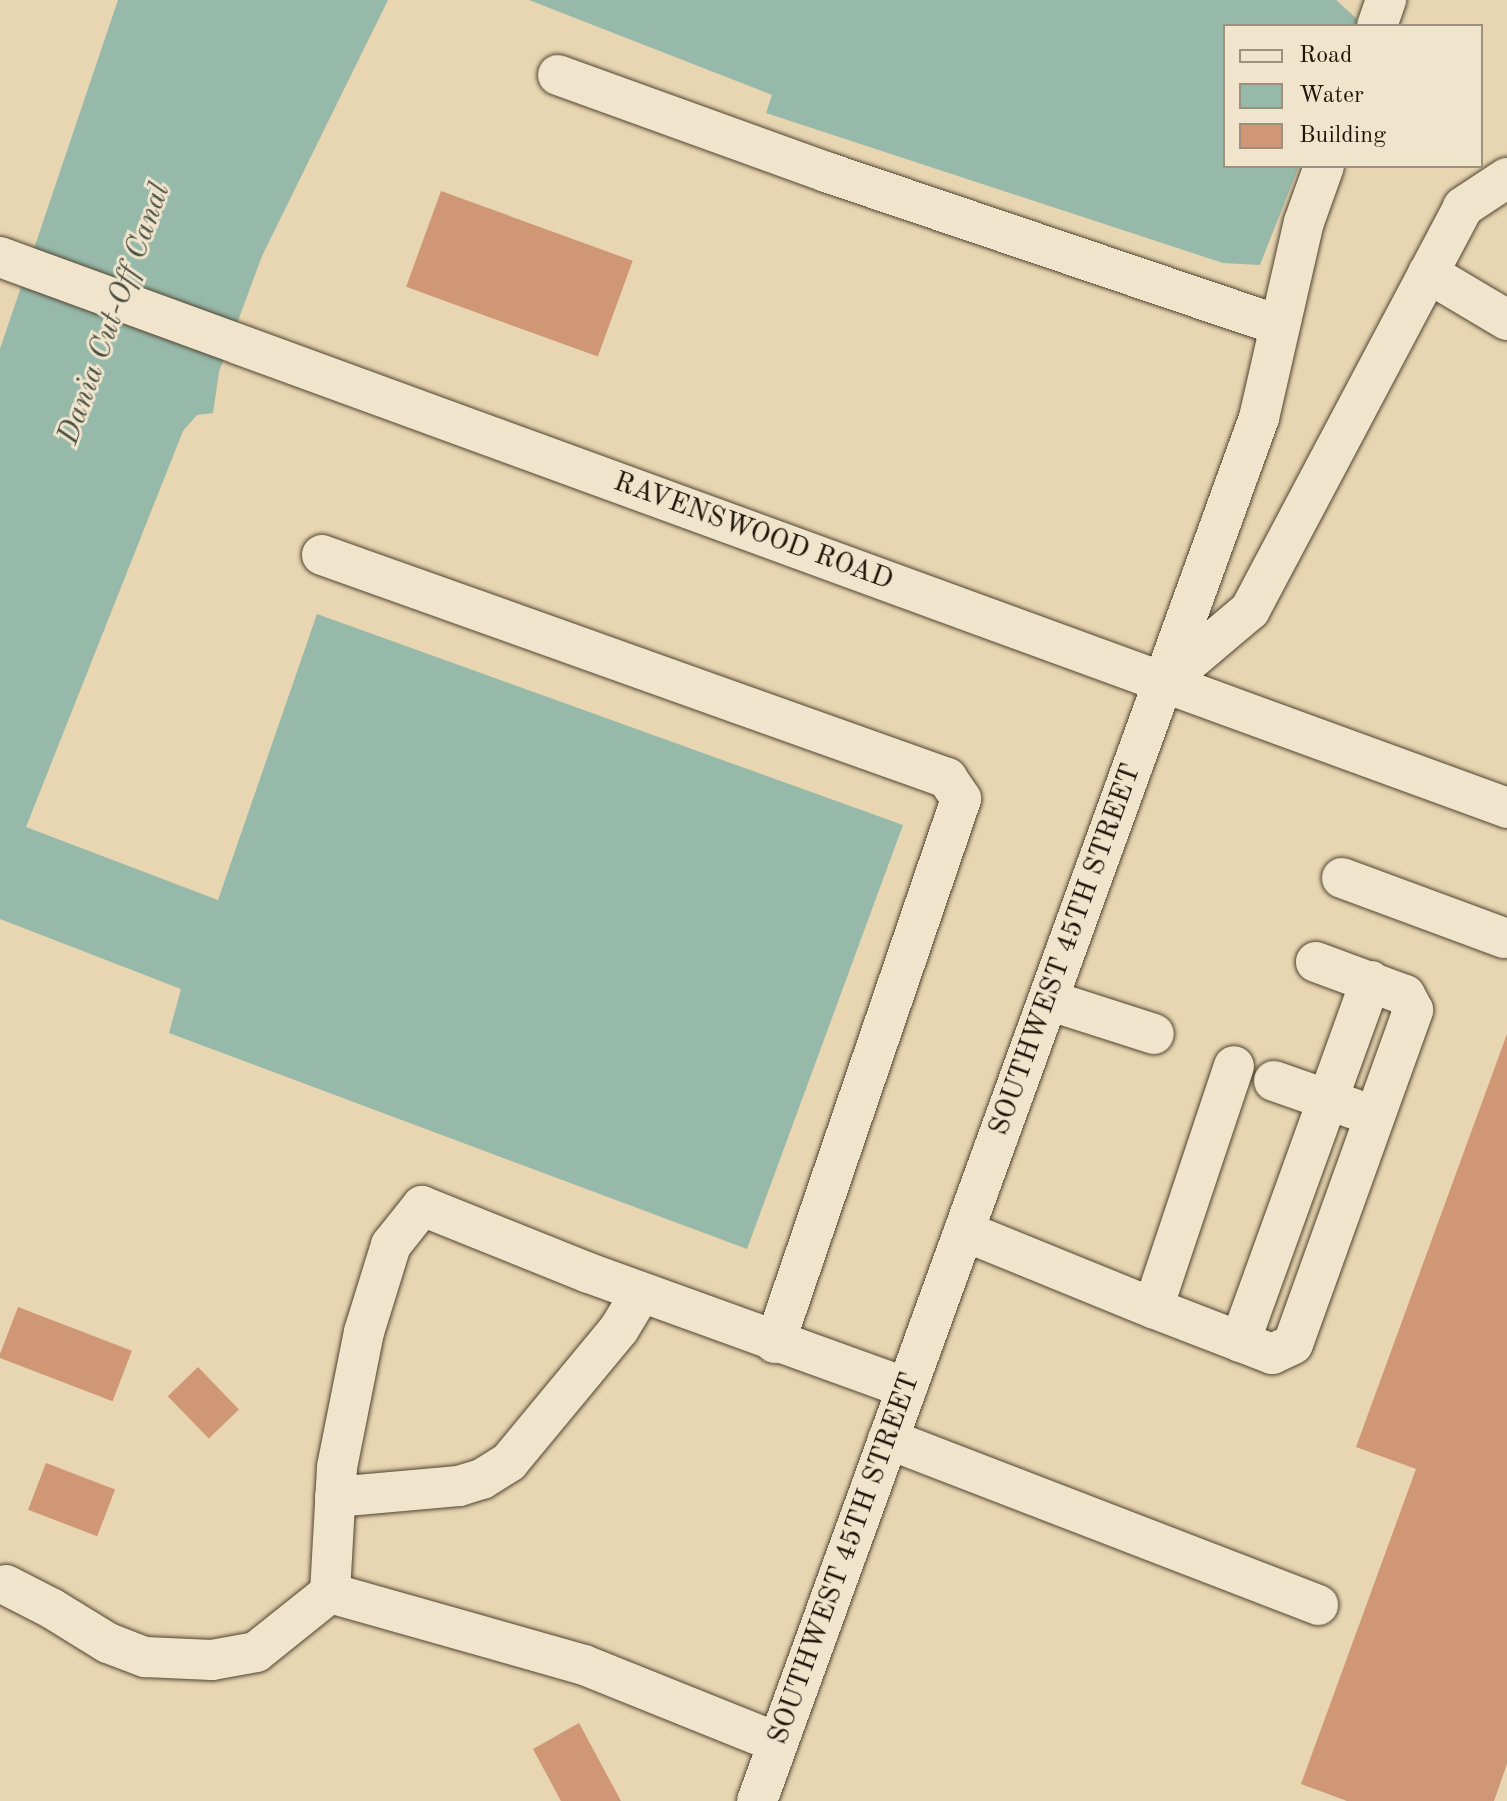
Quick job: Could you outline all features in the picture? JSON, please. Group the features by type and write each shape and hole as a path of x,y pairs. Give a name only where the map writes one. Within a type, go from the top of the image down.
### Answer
{"street":[{"path":"1378,24 1386,0"},
{"path":"558,75 826,172 1280,326"},
{"name":"SOUTHWEST 45TH STREET","path":"757,1801 1259,418 1304,222 1323,168"},
{"path":"1163,683 1250,610 1463,207 1507,178"},
{"name":"RAVENSWOOD ROAD","path":"0,257 1163,683 1505,800"},
{"path":"1428,273 1507,320"},
{"path":"322,555 947,778 961,799 775,1343"},
{"path":"1342,878 1504,938"},
{"path":"964,1231 1272,1354 1293,1344 1413,1010 1405,995 1316,962"},
{"path":"1240,1342 1371,981"},
{"path":"1048,1000 1154,1034"},
{"path":"1153,1308 1234,1066"},
{"path":"1274,1081 1375,1116"},
{"path":"6,1585 108,1643 145,1657 212,1660 256,1652 330,1593 337,1467 364,1332 391,1245 422,1206 641,1293 907,1388"},
{"path":"335,1497 459,1486 482,1479 509,1462 619,1329 641,1293"},
{"path":"888,1439 1318,1605"},
{"path":"330,1593 584,1665 778,1743"}],"water":[{"name":"Dania Cut-Off Canal","path":"118,0 388,0 262,256 219,372 213,413 197,415 183,431 26,827 218,900 317,614 903,825 747,1249 169,1033 181,989 0,919 0,349"},
{"path":"529,0 1336,0 1357,19 1356,24 1223,24 1223,168 1298,168 1260,265 1223,263 766,113 772,95"}],"building":[{"path":"441,191 633,261 598,357 406,287"},
{"path":"1507,1034 1507,1764 1494,1801 1347,1801 1301,1784 1416,1469 1356,1447"},
{"path":"18,1307 132,1351 113,1401 0,1358"},
{"path":"198,1367 239,1409 209,1439 168,1396"},
{"path":"46,1463 115,1490 97,1536 28,1510"},
{"path":"579,1723 621,1801 561,1801 533,1749"}]}
